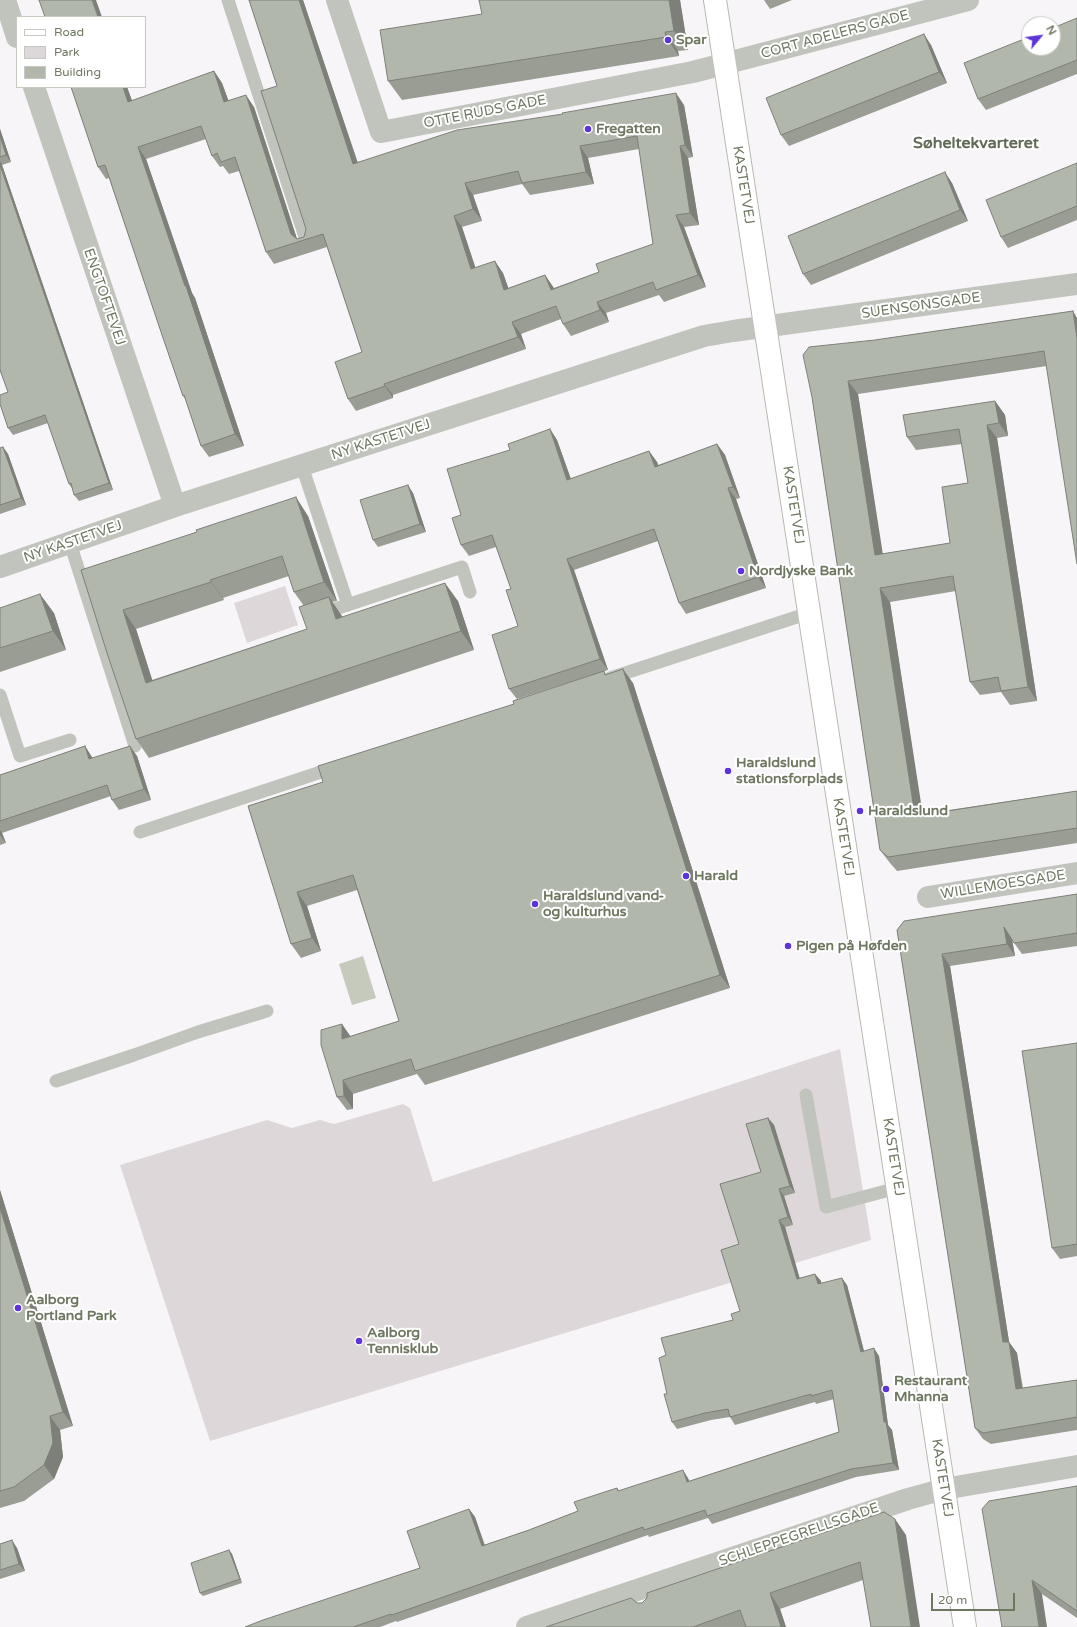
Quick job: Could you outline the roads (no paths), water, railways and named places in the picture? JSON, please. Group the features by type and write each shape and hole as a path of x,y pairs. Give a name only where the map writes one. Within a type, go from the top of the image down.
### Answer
{"street":[{"path":"4,0 16,34"},
{"name":"OTTE RUDS GADE","path":"337,0 381,132 725,65"},
{"name":"KASTETVEJ","path":"715,0 757,282 965,1627"},
{"name":"CORT ADELERS GADE","path":"725,65 968,0"},
{"name":"ENGTOFTEVEJ","path":"34,88 175,506"},
{"name":"SUENSONSGADE","path":"765,326 820,320 1077,284"},
{"name":"NY KASTETVEJ","path":"0,567 175,506 704,336 765,326"},
{"name":"WILLEMOESGADE","path":"928,896 1077,873"},
{"name":"SCHLEPPEGRELLSGADE","path":"527,1627 645,1594 908,1499 944,1489 1077,1466"}],"lane":[{"path":"228,0 307,243"},
{"path":"302,466 348,605"},
{"path":"70,543 135,746"},
{"path":"307,619 462,567 470,592"},
{"path":"598,682 809,613"},
{"path":"0,695 20,756 70,740"},
{"path":"140,832 351,762"},
{"path":"56,1080 134,1055 198,1032 267,1011"},
{"path":"806,1095 826,1207 897,1188"}],"place":[{"name":"Spar","path":"668,40"},
{"name":"Fregatten","path":"588,129"},
{"name":"Nordjyske Bank","path":"741,571"},
{"name":"Haraldslund stationsforplads","path":"728,771"},
{"name":"Haraldslund","path":"860,811"},
{"name":"Harald","path":"686,876"},
{"name":"Haraldslund vand- og kulturhus","path":"535,904"},
{"name":"Pigen på Høfden","path":"788,946"},
{"name":"Aalborg Portland Park","path":"18,1308"},
{"name":"Aalborg Tennisklub","path":"359,1341"},
{"name":"Restaurant Mhanna","path":"886,1389"}],"district":[{"name":"Søheltekvarteret","path":"976,144"}]}
